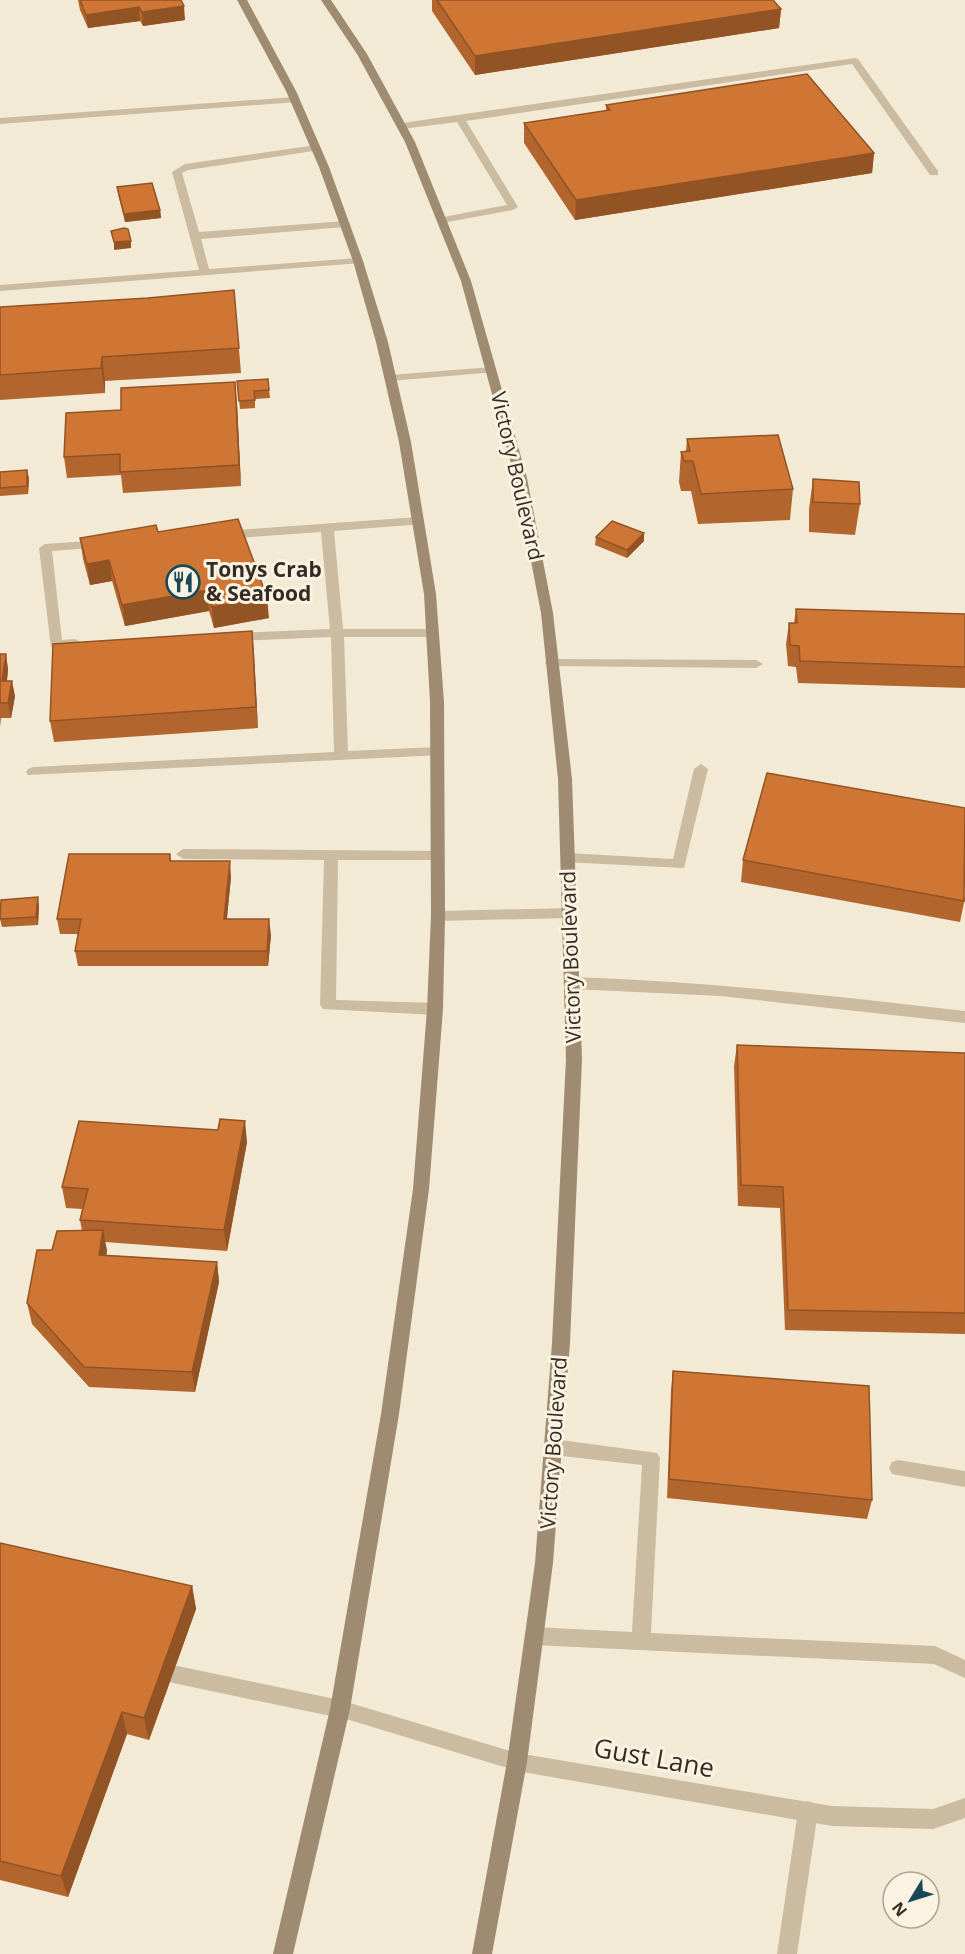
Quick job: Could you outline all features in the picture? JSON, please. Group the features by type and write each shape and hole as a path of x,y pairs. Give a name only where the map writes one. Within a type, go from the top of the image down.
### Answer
{"main road":[{"path":"242,0 295,100 316,148 358,261 390,378 405,442 430,594 437,752 438,916 435,1009 419,1201 390,1414 340,1709 284,1954"},
{"name":"Victory Boulevard","path":"326,0 362,54 411,142 466,281 521,478 546,613 566,779 574,1071 561,1343 544,1563 517,1762 482,1954"}],"street":[{"path":"402,126 855,61 934,173"},
{"path":"0,121 295,100"},
{"path":"442,220 513,207 460,119"},
{"path":"205,273 177,172 185,167 316,148"},
{"path":"195,236 345,224"},
{"path":"0,288 358,261"},
{"path":"390,378 492,370"},
{"path":"206,536 418,521"},
{"path":"327,527 337,633 341,756"},
{"path":"92,643 56,644 45,549 114,543"},
{"path":"223,637 337,633 432,633"},
{"path":"552,663 756,663"},
{"path":"33,772 437,752"},
{"path":"568,858 679,864 701,769"},
{"path":"183,854 437,855"},
{"path":"331,854 328,1005 435,1009"},
{"path":"438,916 570,913"},
{"path":"573,983 624,984 784,996 965,1017"},
{"path":"553,1447 651,1458 641,1641"},
{"path":"898,1468 965,1479"},
{"path":"534,1636 935,1655 965,1669"},
{"name":"Gust Lane","path":"173,1674 340,1709 517,1762 832,1816 933,1819 965,1808"},
{"path":"788,1954 808,1811"}],"building":[{"path":"80,0 181,0 184,6 142,12 139,7 86,15"},
{"path":"437,0 773,0 781,9 475,56"},
{"path":"807,74 874,153 576,200 524,123 610,110 606,105"},
{"path":"152,183 160,210 124,214 117,187"},
{"path":"128,229 131,241 114,242 111,231"},
{"path":"234,290 239,348 102,357 101,368 0,375 0,307"},
{"path":"268,379 269,390 254,391 255,400 239,401 237,381"},
{"path":"235,382 239,465 120,472 120,454 64,457 66,413 121,410 121,388"},
{"path":"778,435 793,489 701,494 693,461 684,461 681,452 690,451 687,439"},
{"path":"27,470 27,486 0,488 0,472"},
{"path":"813,479 859,482 860,504 813,502"},
{"path":"238,519 267,597 212,607 207,590 122,605 109,560 87,564 80,538 156,525 158,532"},
{"path":"612,521 644,533 627,550 596,537"},
{"path":"796,609 965,614 965,667 800,661 799,646 790,645 789,623 797,623"},
{"path":"252,631 256,707 50,721 53,644"},
{"path":"0,654 6,654 2,681 12,681 8,703 0,703"},
{"path":"767,773 965,808 964,901 743,860"},
{"path":"69,854 170,854 170,861 230,861 224,919 269,919 267,951 75,951 81,919 57,919"},
{"path":"38,897 36,917 0,919 1,900"},
{"path":"737,1045 965,1053 965,1313 788,1310 783,1187 741,1185"},
{"path":"220,1119 245,1121 224,1230 80,1220 88,1189 62,1187 79,1121 218,1130"},
{"path":"103,1230 99,1255 217,1262 192,1372 84,1367 27,1303 37,1250 52,1250 57,1231"},
{"path":"673,1371 869,1386 872,1500 669,1479"},
{"path":"0,1543 192,1586 144,1718 122,1712 61,1876 0,1861"}],"place":[{"name":"Tonys Crab & Seafood","path":"183,582"}]}
